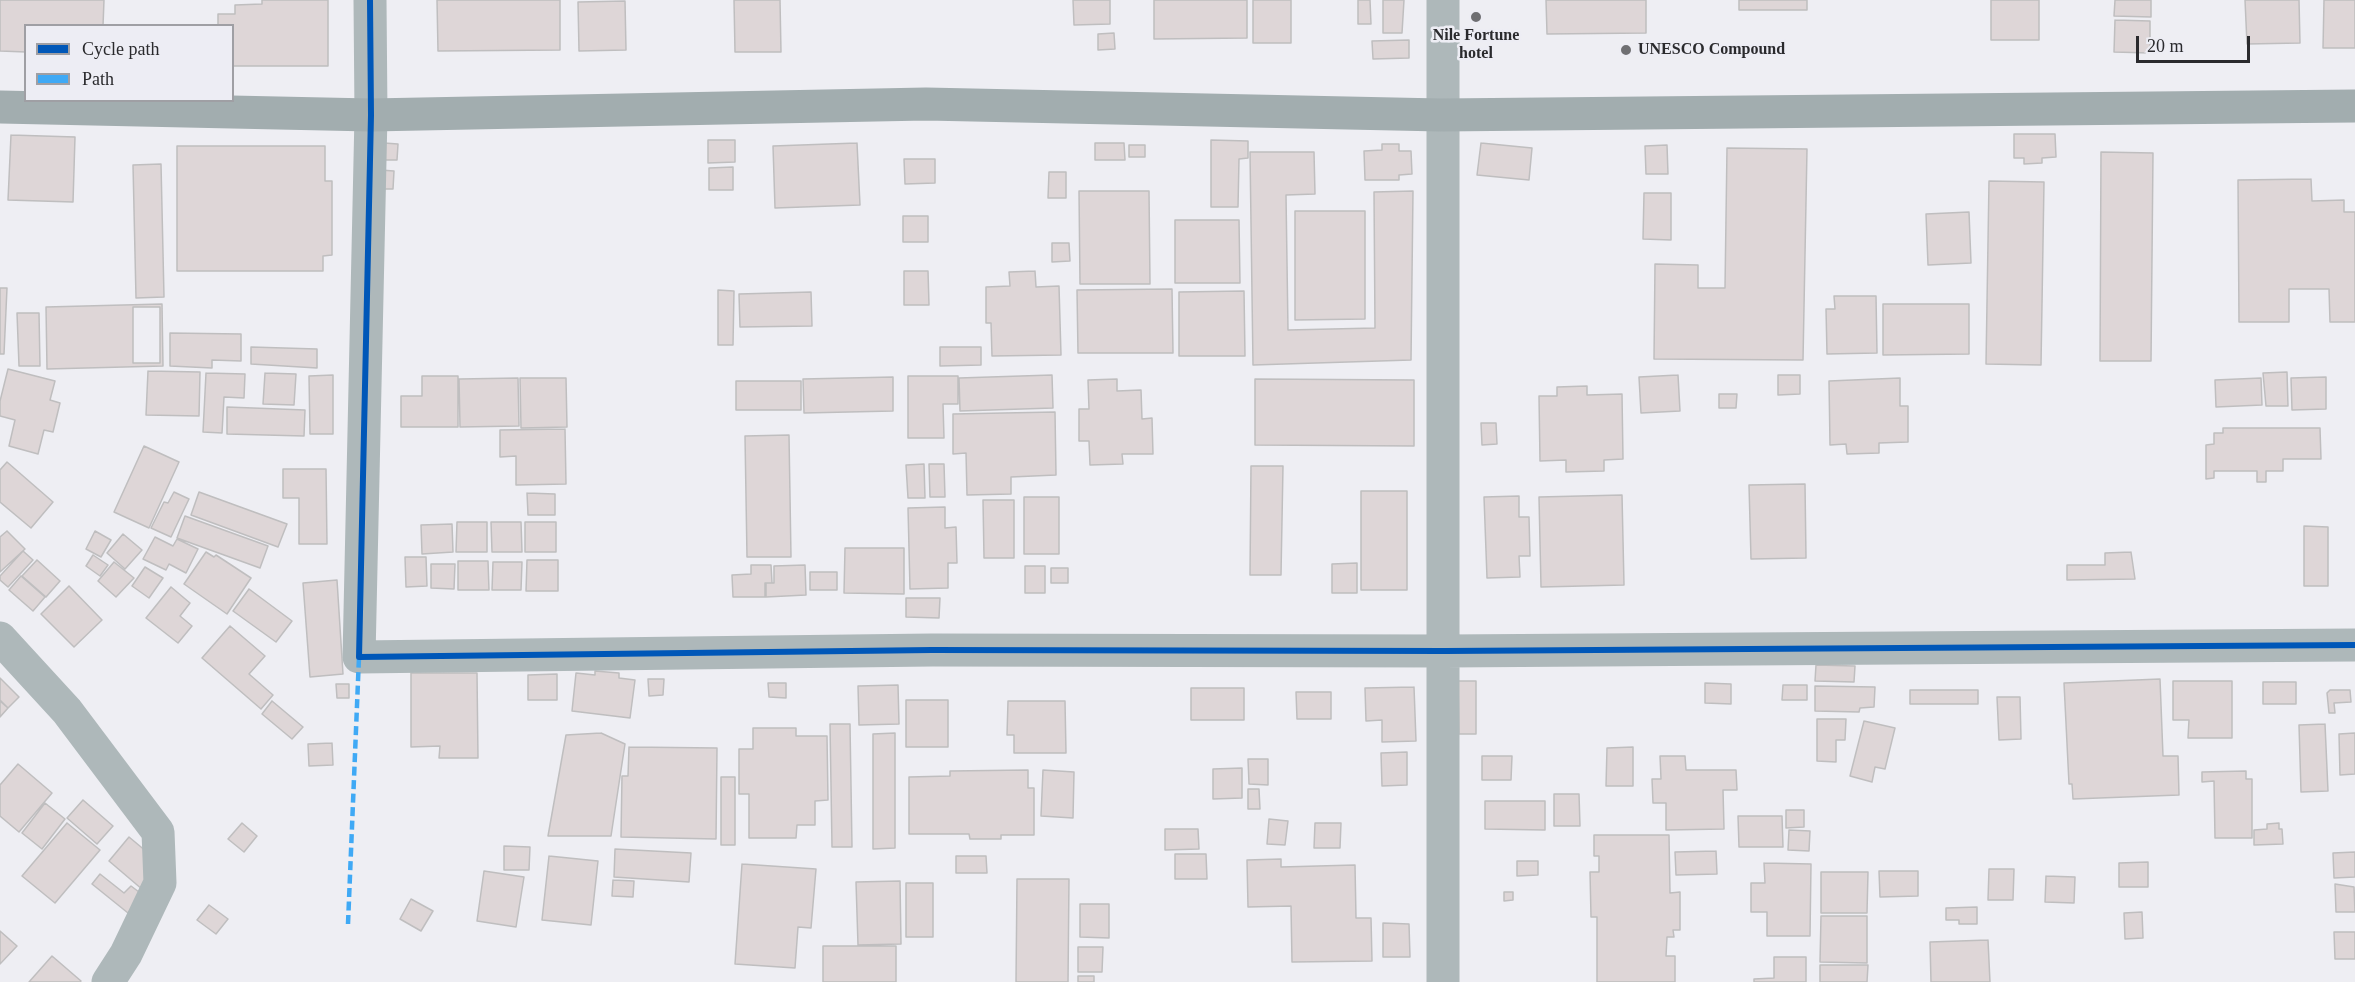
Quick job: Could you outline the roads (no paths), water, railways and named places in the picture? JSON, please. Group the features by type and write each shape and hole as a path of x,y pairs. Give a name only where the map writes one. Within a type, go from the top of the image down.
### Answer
{"street":[{"path":"370,0 371,115 359,657 932,650 1445,651 2355,645"},
{"path":"1443,0 1441,116 1445,651 1443,982"},
{"path":"0,107 371,115 926,104 1441,116 2355,106"},
{"path":"0,638 67,711 158,832 160,883 126,954 108,982"}],"place":[{"name":"Nile Fortune hotel","path":"1476,17"},
{"name":"UNESCO Compound","path":"1626,50"}]}
